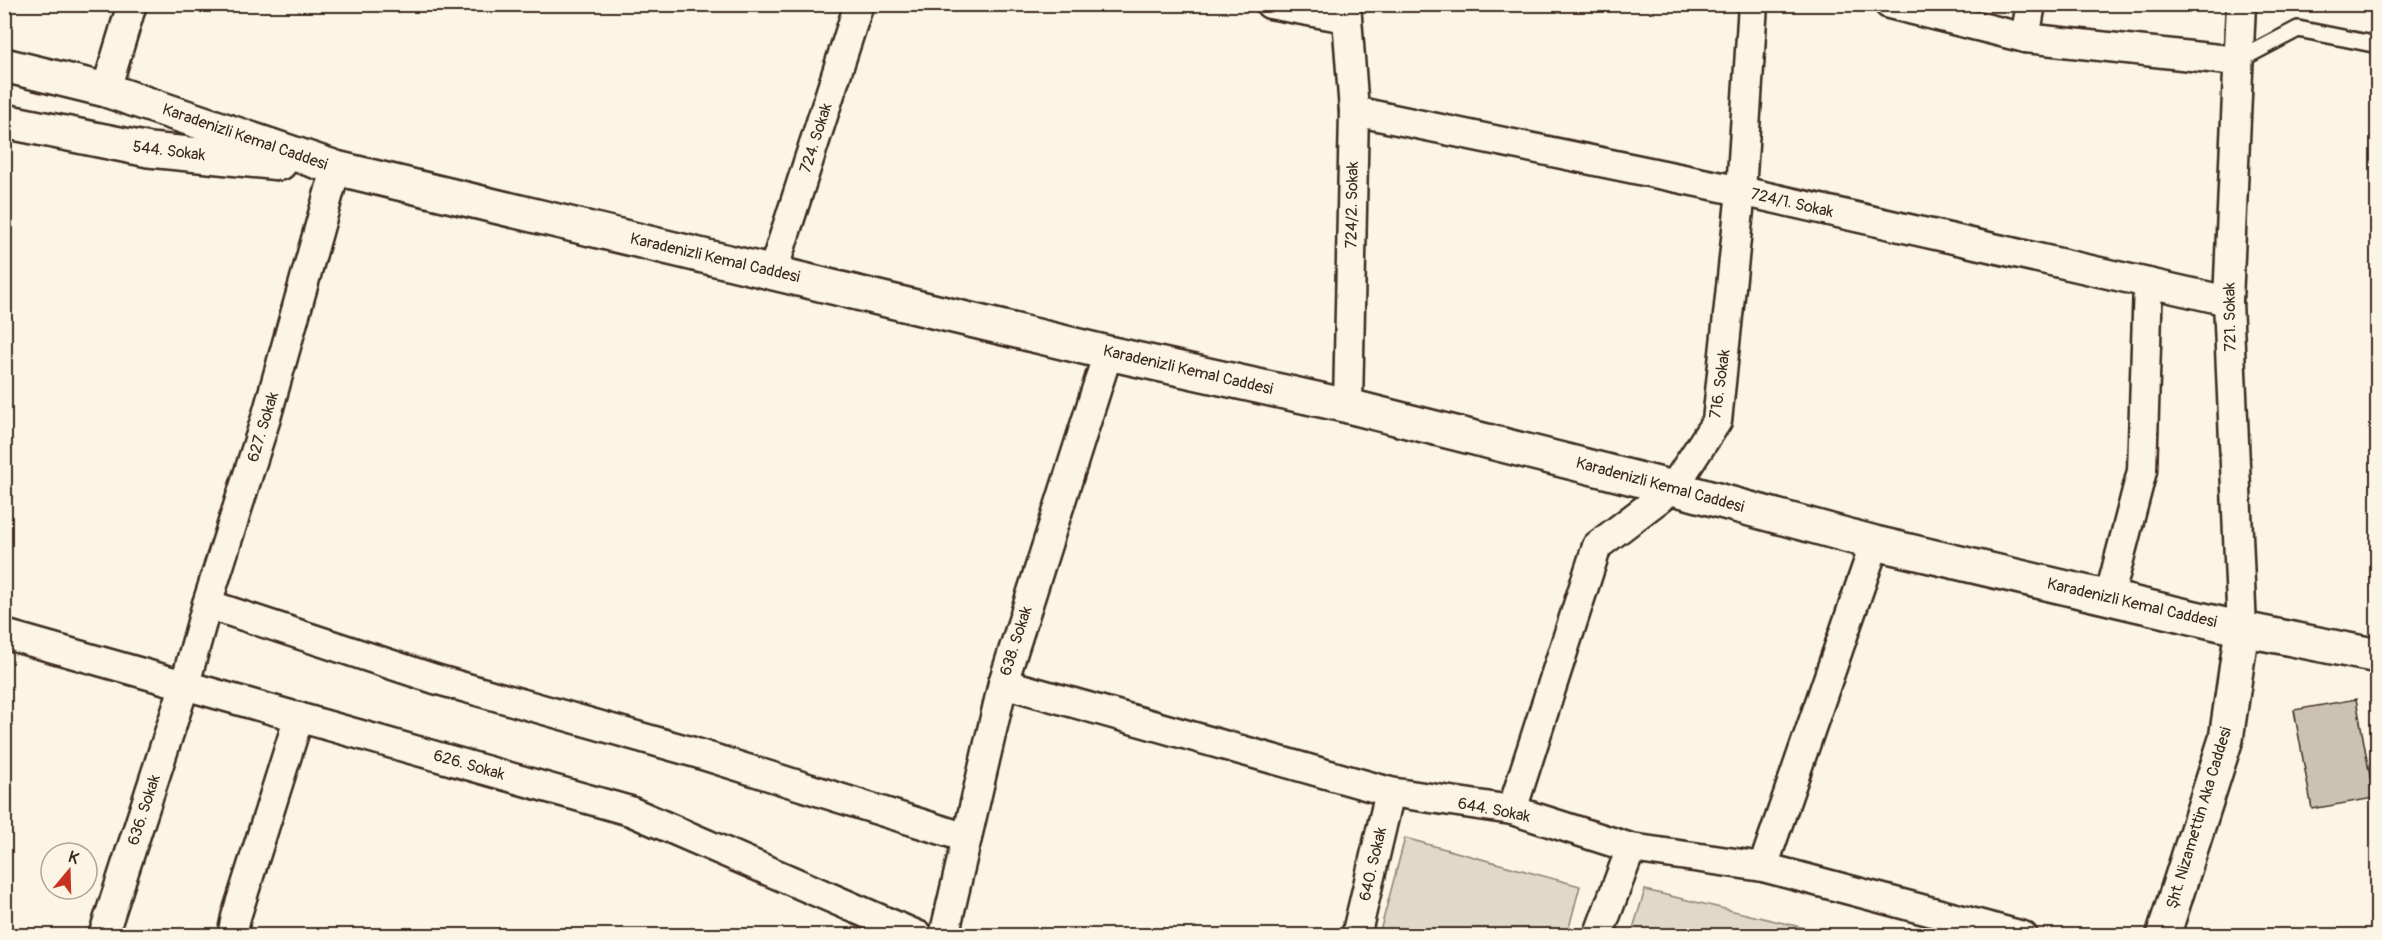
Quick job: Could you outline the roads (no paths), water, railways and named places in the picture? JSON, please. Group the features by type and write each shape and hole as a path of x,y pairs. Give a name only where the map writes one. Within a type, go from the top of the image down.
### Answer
{"street":[{"path":"106,90 132,4"},
{"name":"724. Sokak","path":"773,271 859,4"},
{"path":"1270,4 1346,11"},
{"name":"716. Sokak","path":"1512,810 1597,546 1673,488 1717,421 1741,191 1753,4"},
{"path":"1889,4 2025,38 2237,61"},
{"path":"2025,38 2031,4"},
{"name":"721. Sokak","path":"2241,4 2228,301 2242,629"},
{"name":"724/2. Sokak","path":"1346,11 1354,111 1348,406"},
{"name":"Karadenizli Kemal Caddesi","path":"4,65 106,90 336,168 1108,353 1348,406 1673,488 1875,543 2242,629 2378,656"},
{"name":"724/1. Sokak","path":"1354,111 1741,191 2228,301"},
{"name":"544. Sokak","path":"4,121 149,150 336,168"},
{"name":"627. Sokak","path":"185,684 207,604 266,418 336,168"},
{"path":"2109,598 2142,471 2148,283"},
{"name":"638. Sokak","path":"944,936 1003,683 1108,353"},
{"path":"1763,867 1875,543"},
{"path":"207,604 435,679 693,752 967,838"},
{"name":"Şht. Nizamettin Aka Caddesi","path":"2163,936 2226,739 2242,629"},
{"name":"626. Sokak","path":"4,634 630,811 919,936"},
{"name":"644. Sokak","path":"1003,683 1390,792 1512,810 1631,849 1763,867 2022,936"},
{"name":"636. Sokak","path":"103,936 185,684"},
{"path":"232,936 299,717"},
{"name":"640. Sokak","path":"1356,936 1390,792"},
{"path":"1598,936 1631,849"}],"lane":[{"path":"2237,61 2298,29 2378,45"}]}
